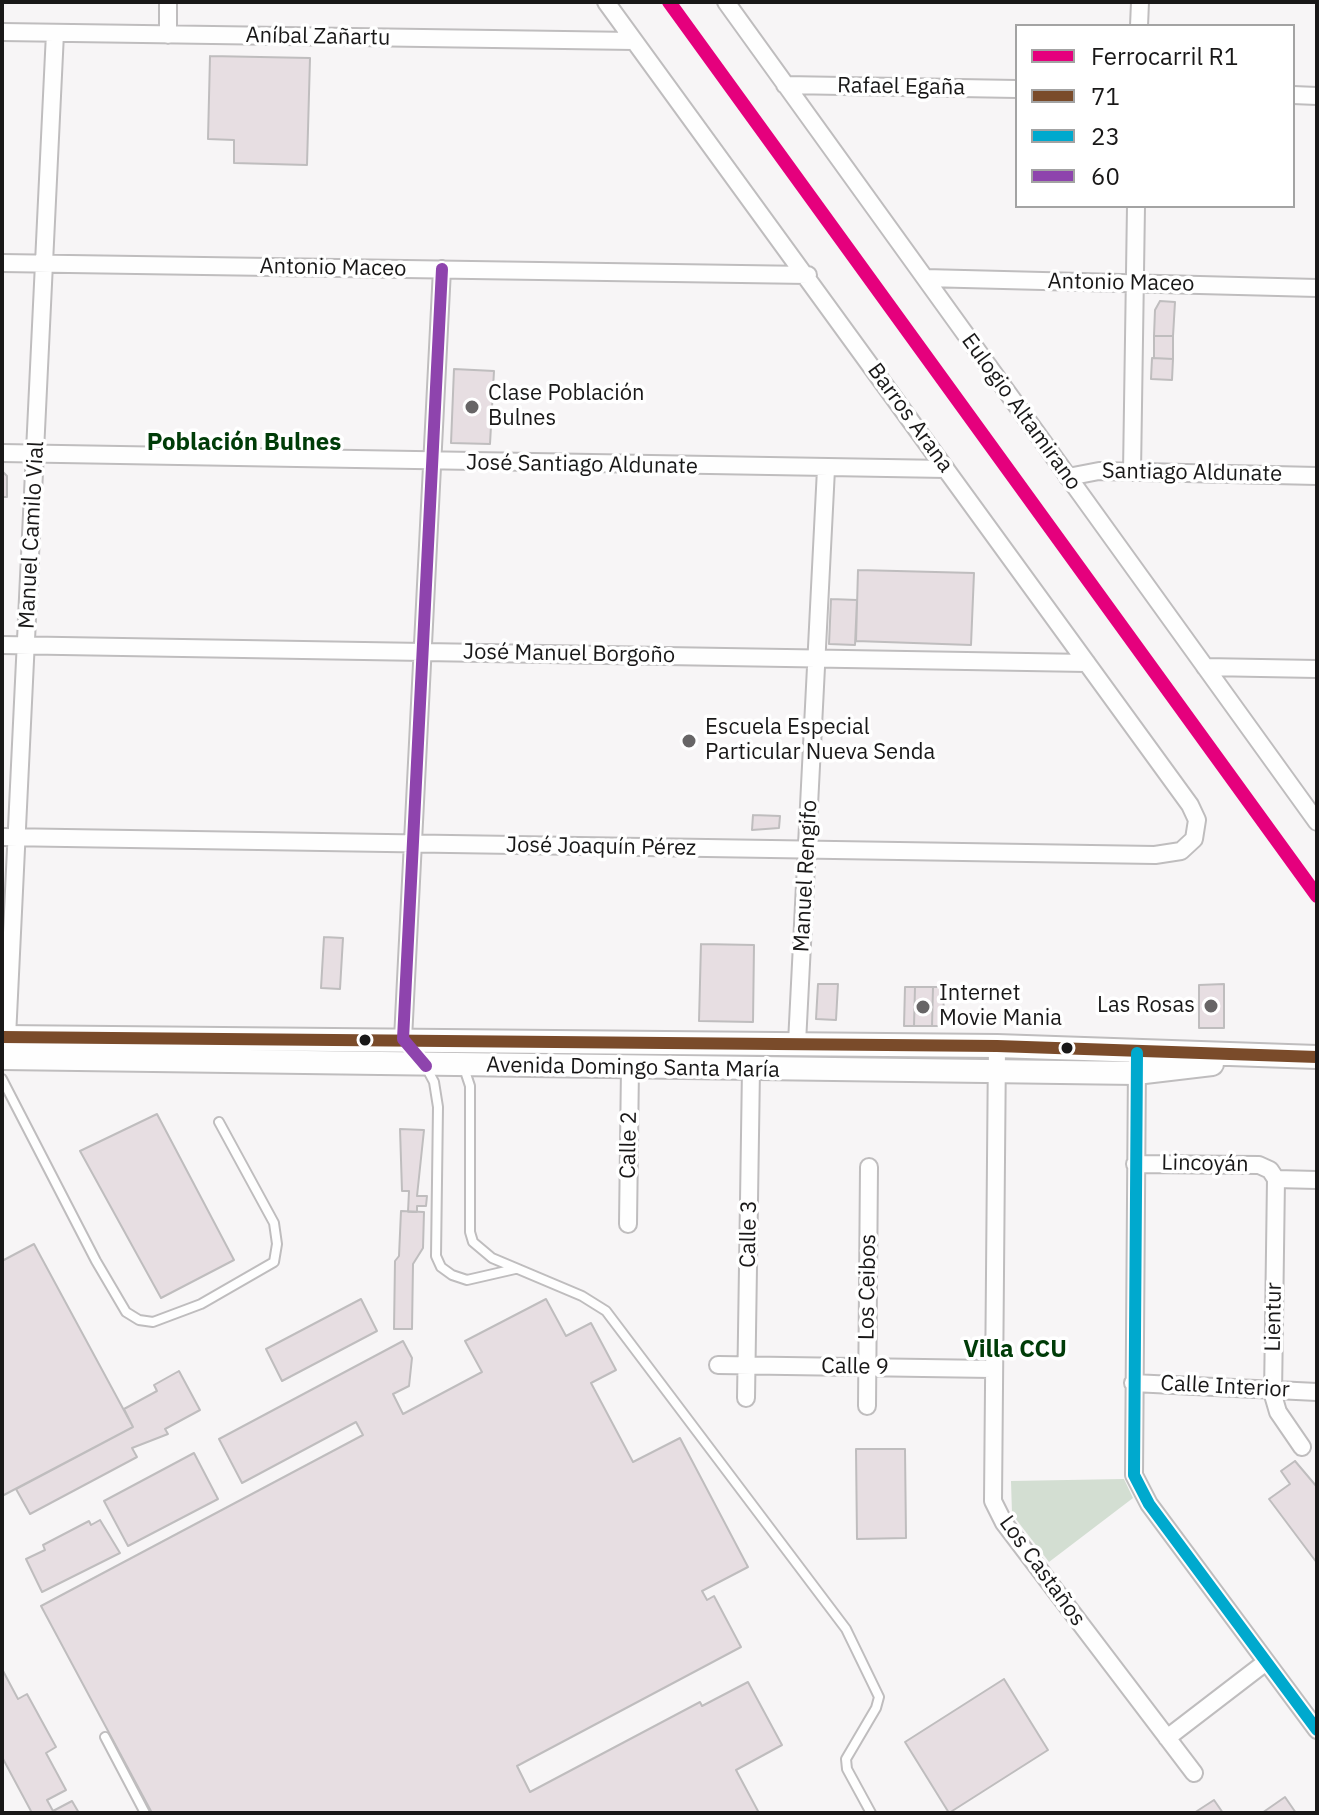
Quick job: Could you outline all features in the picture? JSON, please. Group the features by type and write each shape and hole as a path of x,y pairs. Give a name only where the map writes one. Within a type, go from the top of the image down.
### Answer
{"main road":[{"name":"Avenida Domingo Santa María","path":"3,1045 403,1039 456,1053 630,1067 751,1069 997,1071 1317,1057"},
{"name":"Avenida Domingo Santa María","path":"3,1045 426,1066 456,1053 797,1043 997,1046 1137,1063"}],"street":[{"path":"168,2 168,35"},
{"name":"Barros Arana","path":"606,2 808,275 1190,805 1197,820 1194,839"},
{"name":"Eulogio Altamirano","path":"726,2 1317,822"},
{"path":"1139,24 1140,2"},
{"name":"Aníbal Zañartu","path":"2,32 634,41"},
{"name":"Manuel Camilo Vial","path":"3,1045 10,837 27,645 55,33"},
{"name":"Rafael Egaña","path":"785,85 1015,89"},
{"path":"1295,95 1317,96"},
{"path":"1132,472 1136,208"},
{"name":"Antonio Maceo","path":"2,263 808,275"},
{"path":"426,1066 403,1039 442,269"},
{"name":"Antonio Maceo","path":"925,278 1317,288"},
{"name":"José Santiago Aldunate","path":"2,453 826,469"},
{"path":"826,469 946,469"},
{"name":"Manuel Rengifo","path":"797,1043 826,469"},
{"name":"Santiago Aldunate","path":"1068,477 1091,471 1317,476"},
{"name":"José Manuel Borgoño","path":"2,645 1087,663"},
{"path":"1205,667 1317,669"},
{"name":"José Joaquín Pérez","path":"10,837 1155,855 1173,855 1194,839"},
{"name":"Los Castaños","path":"997,1046 991,1480 998,1512 1194,1773"},
{"path":"1137,1063 1133,1466 1142,1495 1317,1730"},
{"name":"Calle 2","path":"628,1224 630,1067"},
{"name":"Calle 3","path":"746,1398 751,1069"},
{"name":"Lincoyán","path":"1135,1164 1259,1165 1270,1170 1276,1179 1317,1180"},
{"name":"Los Ceibos","path":"867,1406 869,1167"},
{"name":"Lientur","path":"1276,1179 1273,1389 1278,1412 1302,1447"},
{"name":"Calle 9","path":"718,1365 992,1369"},
{"name":"Calle Interior","path":"1133,1383 1317,1392"},
{"path":"1167,1738 1266,1662"}],"lane":[{"path":"456,1053 470,1086 470,1232 480,1250 516,1269 582,1296 606,1311 846,1629 879,1697 876,1708 846,1759 847,1769 871,1813"},
{"path":"426,1066 434,1082 438,1107 436,1256 441,1267 467,1280 516,1269"},
{"path":"2,1079 103,1273 126,1312 139,1320 153,1322 201,1304 274,1262 277,1244 274,1223 219,1122"},
{"path":"105,1737 145,1813"}],"shaded area":[{"path":"1124,1479 1133,1498 1049,1562 1012,1514 1011,1481"}],"building":[{"path":"210,56 310,58 307,165 234,163 234,140 208,139"},
{"path":"1160,301 1175,302 1173,336 1154,336 1155,310"},
{"path":"1154,336 1173,336 1173,359 1154,358"},
{"path":"1152,358 1173,359 1172,380 1151,379"},
{"name":"Clase Población Bulnes","path":"454,369 494,371 490,444 451,443"},
{"path":"2,471 7,476 7,497 2,497"},
{"path":"858,570 974,573 971,645 856,641"},
{"path":"831,599 857,600 855,645 829,644"},
{"path":"753,815 780,816 779,828 752,830"},
{"path":"324,937 343,938 340,989 321,988"},
{"path":"701,944 754,945 753,1022 699,1021"},
{"path":"818,984 838,984 836,1020 816,1019"},
{"name":"Las Rosas","path":"1224,984 1224,1028 1199,1028 1199,985"},
{"path":"905,987 915,987 914,1026 904,1026"},
{"name":"Internet Movie Mania","path":"915,987 933,987 932,1026 914,1026"},
{"path":"933,987 944,987 943,1026 932,1026"},
{"path":"157,1114 234,1260 161,1298 80,1151"},
{"path":"400,1129 424,1130 417,1196 427,1196 426,1206 417,1206 417,1212 408,1212 409,1191 402,1191"},
{"path":"401,1211 424,1212 423,1248 413,1264 412,1329 394,1329 395,1261 399,1256"},
{"path":"34,1244 133,1427 2,1496 2,1261"},
{"path":"361,1299 377,1331 282,1381 266,1349"},
{"path":"546,1299 566,1336 591,1323 616,1370 591,1383 633,1462 680,1438 748,1567 702,1591 707,1600 714,1596 741,1647 517,1766 530,1792 700,1702 702,1706 748,1682 782,1745 736,1770 759,1813 152,1813 41,1606 363,1435 356,1422 242,1483 219,1439 403,1341 412,1358 409,1386 393,1394 403,1414 482,1372 465,1341"},
{"path":"179,1371 200,1410 165,1429 168,1434 132,1448 137,1457 30,1514 16,1489 133,1427 124,1409 157,1391 154,1385"},
{"path":"856,1449 905,1449 906,1538 857,1539"},
{"path":"194,1453 218,1499 128,1546 104,1501"},
{"path":"1295,1461 1317,1487 1317,1563 1269,1499 1290,1484 1281,1471"},
{"path":"100,1520 120,1553 42,1592 26,1559 45,1550 43,1545 89,1521 91,1525"},
{"path":"2,1669 18,1699 27,1694 56,1747 46,1753 66,1790 47,1800 53,1811 72,1801 79,1813 32,1813 2,1757"},
{"path":"1004,1679 1048,1750 949,1813 905,1742"},
{"path":"1285,1797 1296,1813 1262,1813"},
{"path":"1214,1800 1223,1813 1194,1813"}],"rail line":[{"name":"R1","path":"669,2 1317,896"}],"transit line":[{"name":"60","path":"426,1066 403,1039 442,269"},
{"name":"71","path":"2,1037 997,1046 1317,1057"},
{"name":"23","path":"1137,1053 1134,1475 1149,1504 1317,1730"}],"place":[{"name":"Clase Población Bulnes","path":"472,407"},
{"name":"Escuela Especial Particular Nueva Senda","path":"689,741"},
{"name":"Las Rosas","path":"1211,1006"},
{"name":"Internet Movie Mania","path":"923,1007"}],"district":[{"name":"Población Bulnes","path":"244,443"},
{"name":"Villa CCU","path":"1015,1350"}]}
